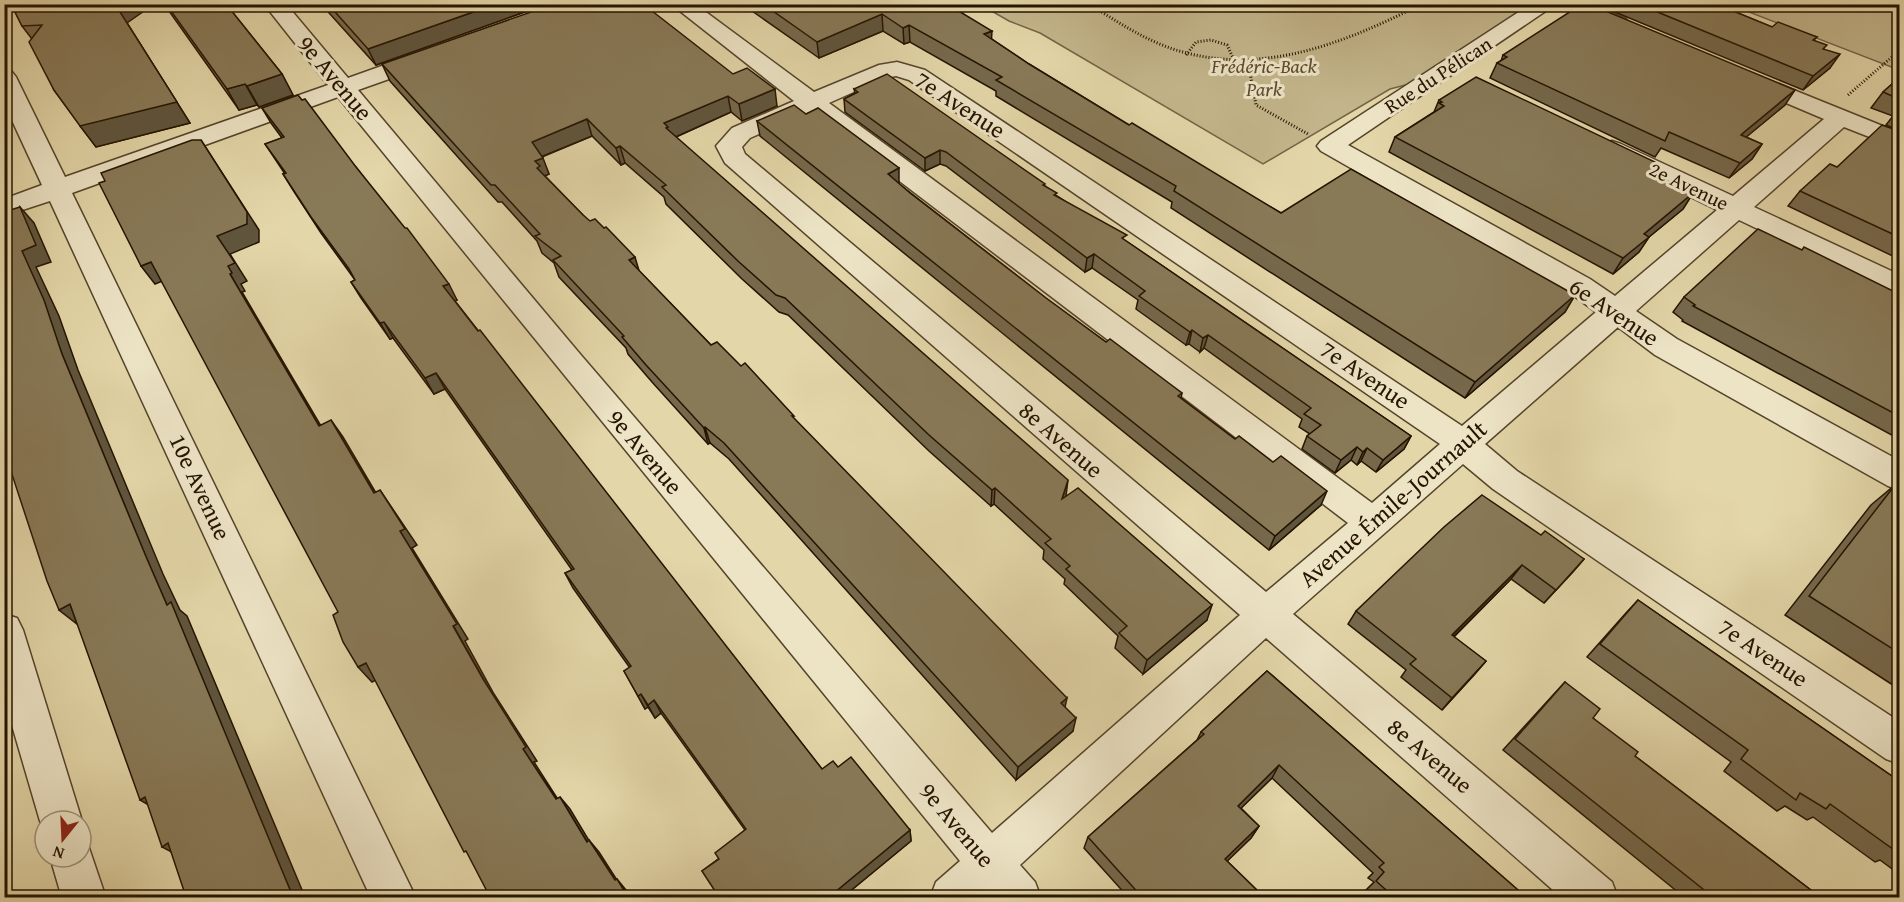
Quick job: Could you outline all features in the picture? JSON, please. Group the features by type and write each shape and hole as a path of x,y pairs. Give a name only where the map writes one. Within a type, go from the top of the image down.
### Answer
{"street":[{"name":"9e Avenue","path":"274,4 569,362 1019,897"},
{"path":"681,4 1373,522"},
{"name":"Rue du Pélican","path":"1330,146 1456,74 1546,4"},
{"path":"1571,4 1636,32"},
{"path":"4,208 448,50"},
{"name":"7e Avenue","path":"812,102 879,72 897,69 917,75 1443,428 1505,480 1899,745"},
{"path":"1733,72 1899,142"},
{"name":"10e Avenue","path":"4,77 394,897"},
{"name":"8e Avenue","path":"812,102 741,134 729,146 730,152 1265,616 1596,897"},
{"name":"Avenue Émile-Journault","path":"952,897 1265,616 1841,117"},
{"name":"2e Avenue","path":"1595,141 1899,287"},
{"name":"6e Avenue","path":"1330,146 1580,286 1666,347 1899,477"},
{"path":"4,630 57,809"},
{"path":"76,869 84,897"}],"path":[{"path":"1089,4 1136,35 1186,55 1235,62 1305,53 1328,46 1379,26 1422,4"},
{"path":"1885,4 1899,11"},
{"path":"1186,55 1196,42 1210,40 1227,45 1235,62"},
{"path":"1841,117 1839,102 1899,50"},
{"path":"1248,62 1256,105 1330,146"}],"green space":[{"name":"Frédéric-Back Park","path":"981,5 1550,5 1429,79 1390,89 1263,164 1040,33 1009,21"},
{"path":"1731,5 1899,5 1899,70"}],"building":[{"path":"11,4 115,4 177,102 80,126 54,90 29,42 42,25 22,26"},
{"path":"166,4 226,4 282,74 247,86 245,84 227,89"},
{"path":"328,4 496,4 368,49"},
{"path":"554,4 643,4 733,74 747,68 775,89 739,104 728,96 664,123 668,127 666,128 1068,480 1062,499 1078,488 1212,605 1147,660 1119,633 1127,626 1066,569 1070,566 1045,543 1051,539 995,488 992,490 929,435 785,298 776,295 739,262 662,187 666,185 620,146 616,148 587,119 532,142 543,158 535,161 540,166 537,168 590,221 595,219 604,228 606,227 635,257 629,260 711,345 717,342 741,366 745,363 794,416 792,416 1067,698 1061,703 1076,718 1018,767 724,443 704,428 646,365 622,337 624,336 553,260 561,256 535,236 540,234 495,185 491,185 382,64"},
{"path":"763,4 958,4 952,7 992,31 984,34 1029,64 1281,213 1351,169 1575,295 1475,382 1174,191 1176,186 996,80 1002,77 909,25 903,28 882,14 817,42"},
{"path":"1582,4 1589,4 1795,90 1741,135 1762,144 1740,163 1669,132 1665,141 1497,63 1507,57 1503,55"},
{"path":"1638,4 1716,4 1772,27 1778,22 1817,37 1813,40 1827,45 1823,49 1840,54 1813,76"},
{"path":"887,74 1045,184 1043,185 1057,193 1054,195 1127,235 1122,238 1411,436 1383,460 1367,448 1363,452 1357,447 1341,460 1307,436 1321,425 1304,414 1311,408 1208,335 1203,338 1192,330 1190,332 1139,296 1145,291 1094,254 1087,258 946,152 940,150 925,158 844,99 858,92 854,89"},
{"path":"1476,77 1655,162 1650,173 1693,193 1644,234 1649,237 1623,258 1395,137 1444,106 1439,103 1442,102 1439,100"},
{"path":"1899,78 1899,99 1883,92"},
{"path":"298,95 302,100 305,99 356,167 407,228 449,284 443,286 478,331 480,330 822,769 833,761 838,767 851,757 910,830 829,897 719,897 702,871 719,859 715,853 746,829 654,700 648,705 641,694 638,696 624,671 631,666 565,573 574,569 436,373 425,378 384,322 380,323 351,282 355,280 349,269 283,174 286,173 265,144 284,137 262,108"},
{"path":"794,105 806,114 818,108 899,168 888,174 910,193 1046,298 1106,342 1110,339 1182,393 1178,396 1235,439 1239,436 1273,462 1281,456 1327,491 1275,536 757,121"},
{"path":"1882,125 1899,131 1899,237 1800,191 1830,164 1837,167"},
{"path":"192,140 201,140 247,212 247,224 217,236 235,263 228,266 232,273 230,274 319,426 331,420 374,493 380,490 405,529 400,531 457,624 453,626 526,747 523,749 556,799 560,797 587,842 589,840 628,897 490,897 466,851 464,852 366,663 358,667 343,642 333,615 338,612 151,262 141,266 99,183 105,181 101,173"},
{"path":"20,207 36,245 22,251 44,300 62,354 167,605 171,602 293,897 186,897 168,843 162,847 145,797 140,800 70,604 59,610 47,581 4,450 4,212"},
{"path":"1758,229 1802,250 1804,247 1899,294 1899,416 1693,306 1695,305 1684,297"},
{"path":"1895,485 1899,487 1899,653 1809,596"},
{"path":"1482,495 1541,535 1545,531 1584,559 1556,590 1522,565 1452,635 1486,661 1452,698 1410,664 1416,659 1356,611 1444,527"},
{"path":"1638,600 1899,781 1899,849 1897,852 1830,804 1826,809 1800,793 1796,800 1741,759 1748,750 1600,644"},
{"path":"1267,671 1526,897 1394,897 1376,881 1384,872 1379,867 1384,863 1279,765 1238,806 1259,826 1225,859 1264,897 1142,897 1088,837 1204,734 1201,732"},
{"path":"1565,682 1600,709 1593,718 1638,752 1635,756 1820,897 1713,897 1515,739"}]}
